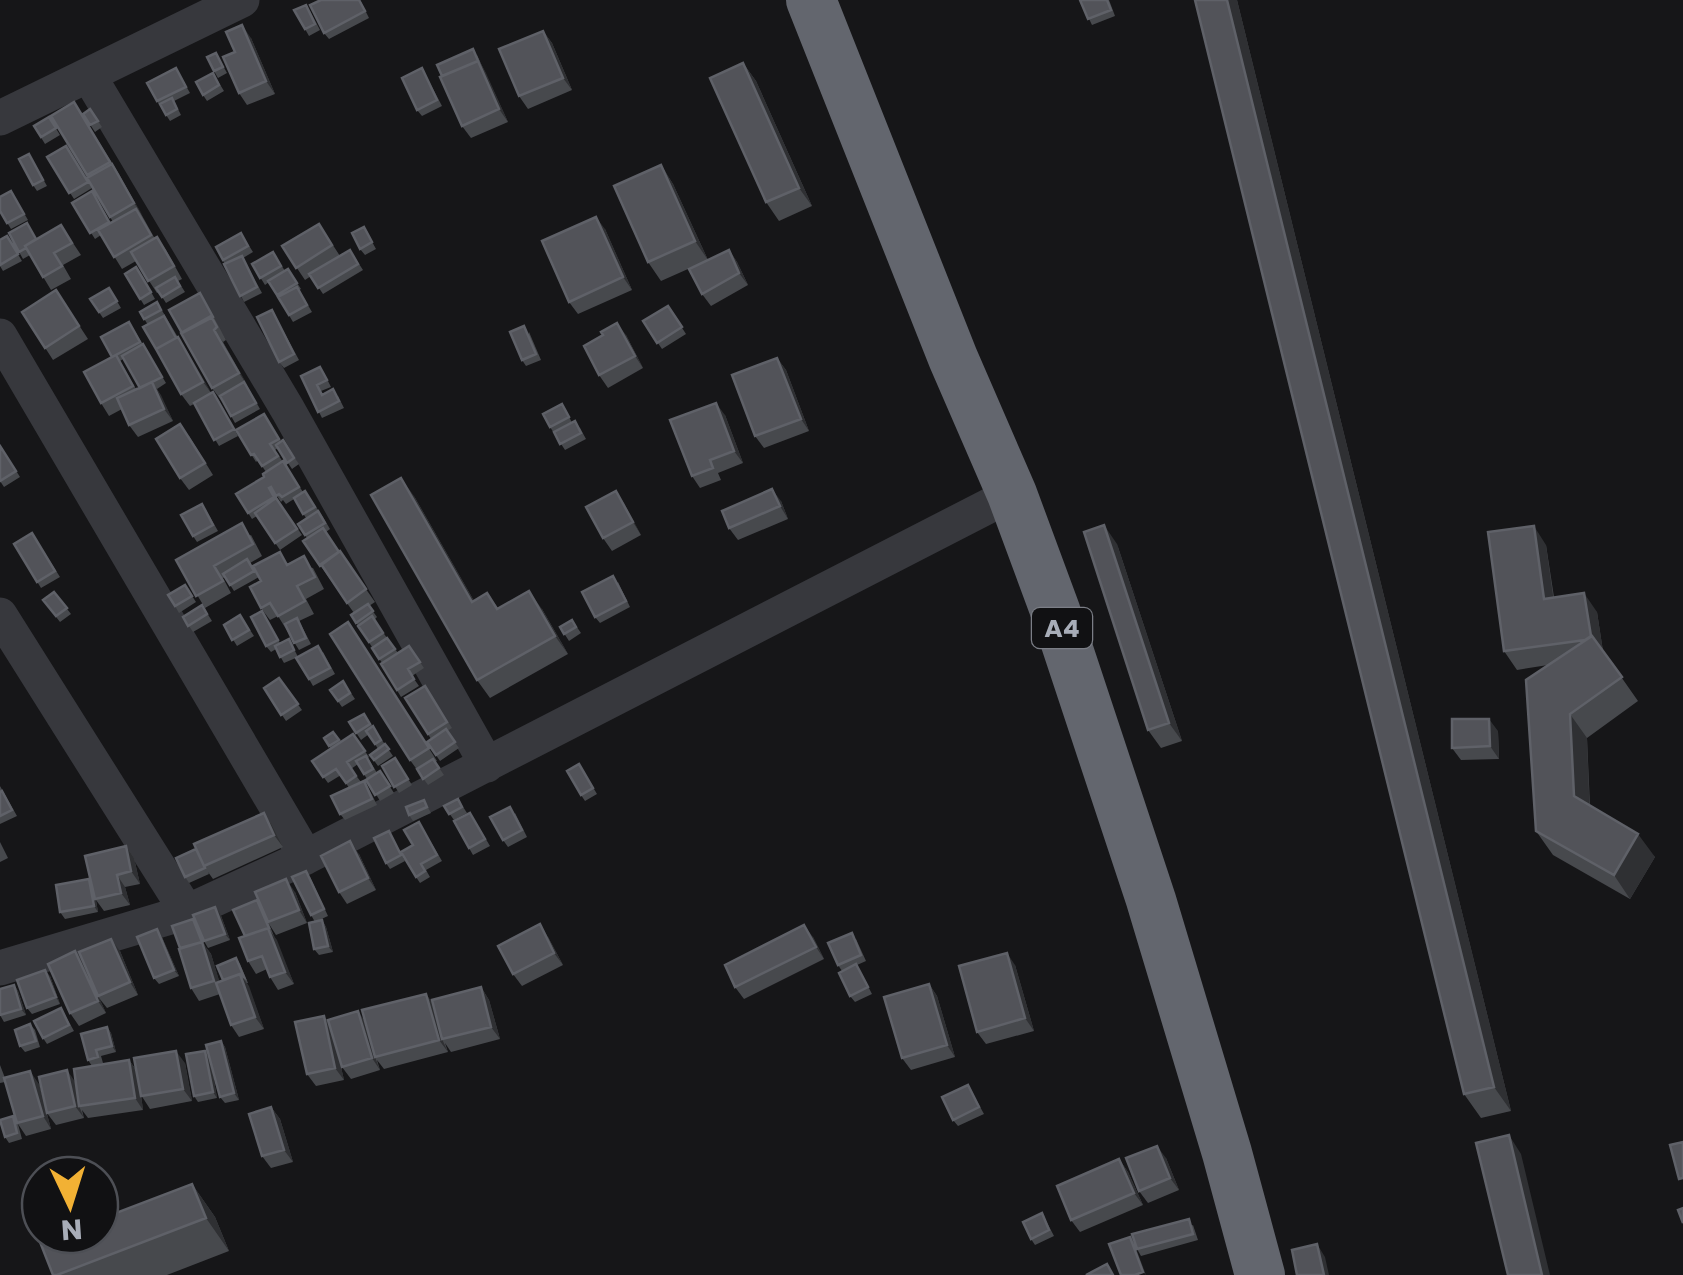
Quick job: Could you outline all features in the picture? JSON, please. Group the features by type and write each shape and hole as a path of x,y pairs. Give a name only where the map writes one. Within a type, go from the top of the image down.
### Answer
{"highway":[{"name":"A4","path":"811,0 953,358 1012,494 1056,613 1151,900 1260,1275"}],"street":[{"path":"0,118 242,0"},
{"path":"88,76 288,410 488,765"},
{"path":"0,336 306,857"},
{"path":"2,963 187,912 306,857 1012,494"},
{"path":"0,615 187,912"}],"building":[{"path":"321,0 359,0 365,11 324,33 310,5"},
{"path":"1080,0 1107,0 1111,10 1088,19"},
{"path":"1195,0 1227,0 1494,1087 1464,1094"},
{"path":"306,5 315,24 305,29 294,10"},
{"path":"242,25 266,81 239,93 223,57 235,52 226,32"},
{"path":"543,31 563,78 519,96 499,49"},
{"path":"473,49 479,63 442,76 437,65"},
{"path":"216,53 223,67 214,71 207,57"},
{"path":"478,61 499,109 462,126 440,77"},
{"path":"743,63 799,188 766,202 710,78"},
{"path":"176,68 186,87 157,101 147,83"},
{"path":"422,68 437,100 417,110 402,78"},
{"path":"213,73 219,85 203,95 196,82"},
{"path":"172,98 177,109 166,115 160,104"},
{"path":"74,102 110,162 87,175 51,116"},
{"path":"90,109 98,121 90,125 83,114"},
{"path":"49,117 56,128 41,137 34,126"},
{"path":"66,146 88,182 69,193 47,157"},
{"path":"29,154 43,180 33,185 19,159"},
{"path":"112,164 134,203 110,217 87,178"},
{"path":"661,165 695,241 648,262 614,186"},
{"path":"11,191 24,214 7,223 0,211 0,197"},
{"path":"92,191 109,222 90,233 72,203"},
{"path":"136,209 151,235 114,257 98,230"},
{"path":"596,217 623,277 569,302 542,241"},
{"path":"27,223 36,239 19,252 9,233"},
{"path":"319,224 332,245 296,268 282,246"},
{"path":"61,225 72,243 54,253 62,266 43,277 25,246"},
{"path":"364,227 372,242 360,249 352,233"},
{"path":"241,233 248,246 223,260 216,247"},
{"path":"7,236 18,254 0,265 0,240"},
{"path":"157,237 174,266 148,281 131,252"},
{"path":"350,250 358,264 318,288 309,274"},
{"path":"729,250 739,273 702,294 689,269"},
{"path":"273,252 281,266 260,278 252,264"},
{"path":"242,256 257,287 240,296 224,264"},
{"path":"136,267 151,292 140,299 125,274"},
{"path":"288,269 297,283 277,295 268,281"},
{"path":"175,277 180,286 162,297 156,288"},
{"path":"297,287 307,305 289,315 278,297"},
{"path":"109,288 117,301 99,312 90,299"},
{"path":"56,290 79,326 45,348 22,312"},
{"path":"200,293 213,317 182,333 169,310"},
{"path":"157,302 161,310 144,319 140,312"},
{"path":"668,306 682,327 657,343 643,321"},
{"path":"272,310 294,354 279,362 257,317"},
{"path":"164,316 176,338 156,349 143,327"},
{"path":"211,316 217,327 214,330 239,373 212,388 181,333"},
{"path":"129,322 140,342 112,357 101,337"},
{"path":"617,323 635,356 599,375 584,346"},
{"path":"524,326 536,354 522,360 510,332"},
{"path":"178,337 203,382 181,394 156,349"},
{"path":"143,344 162,377 140,388 122,356"},
{"path":"116,355 133,386 101,403 84,372"},
{"path":"777,358 801,419 755,436 732,375"},
{"path":"320,367 327,380 317,385 322,395 333,389 339,401 318,412 301,376"},
{"path":"152,382 164,409 129,425 117,398"},
{"path":"244,382 256,403 231,416 220,396"},
{"path":"213,392 234,429 214,440 194,403"},
{"path":"716,403 734,451 710,460 713,468 692,476 670,420"},
{"path":"562,404 569,417 550,427 543,414"},
{"path":"264,414 279,439 270,444 278,456 262,466 236,430"},
{"path":"575,421 581,433 560,444 554,432"},
{"path":"180,424 205,463 180,478 156,439"},
{"path":"283,440 294,458 287,463 276,445"},
{"path":"0,446 16,471 0,481"},
{"path":"283,461 299,487 282,497 269,488 274,497 248,513 236,494"},
{"path":"401,478 472,602 487,593 497,609 529,591 555,636 477,680 371,495"},
{"path":"772,489 780,506 729,528 722,511"},
{"path":"305,491 315,507 303,514 294,498"},
{"path":"616,491 633,522 603,538 586,507"},
{"path":"276,498 297,529 275,543 255,513"},
{"path":"202,504 213,525 193,536 181,515"},
{"path":"318,511 325,523 305,535 298,524"},
{"path":"242,523 253,544 214,566 223,581 196,596 176,560"},
{"path":"1104,525 1169,723 1148,730 1084,532"},
{"path":"1534,526 1544,599 1584,593 1591,636 1504,651 1488,532"},
{"path":"323,528 339,552 320,566 303,541"},
{"path":"32,533 55,571 37,582 14,544"},
{"path":"340,551 366,589 347,603 321,564"},
{"path":"280,552 287,565 304,556 315,577 297,586 305,601 278,616 270,603 261,608 250,587 261,581 253,566"},
{"path":"247,559 254,571 230,585 223,574"},
{"path":"613,576 626,601 595,617 582,592"},
{"path":"185,585 192,596 175,606 168,595"},
{"path":"54,592 67,608 56,616 43,600"},
{"path":"368,604 373,611 356,623 351,615"},
{"path":"202,605 207,614 188,626 183,617"},
{"path":"262,611 278,640 266,646 251,617"},
{"path":"240,615 249,630 232,640 224,625"},
{"path":"372,616 383,633 369,642 358,626"},
{"path":"297,618 306,638 294,643 285,624"},
{"path":"572,620 576,627 564,634 560,627"},
{"path":"348,622 429,748 410,760 330,634"},
{"path":"1592,636 1622,677 1570,714 1574,796 1638,834 1614,875 1536,831 1526,680"},
{"path":"387,638 395,649 379,659 372,648"},
{"path":"289,639 294,650 280,657 275,646"},
{"path":"318,646 330,668 309,679 296,658"},
{"path":"409,646 420,662 408,669 414,679 397,690 381,664"},
{"path":"279,678 298,704 281,715 264,688"},
{"path":"343,681 350,693 338,701 330,690"},
{"path":"425,686 447,722 428,734 405,698"},
{"path":"364,714 370,724 356,733 349,722"},
{"path":"1452,719 1489,719 1490,746 1452,748"},
{"path":"373,726 381,740 375,744 366,731"},
{"path":"446,729 455,742 436,755 427,742"},
{"path":"333,732 339,740 329,746 324,738"},
{"path":"353,734 365,751 347,762 356,776 346,783 336,769 323,777 312,761"},
{"path":"385,744 389,749 374,760 370,755"},
{"path":"366,756 373,769 364,774 356,761"},
{"path":"395,758 408,779 394,787 382,766"},
{"path":"433,759 439,768 423,779 417,769"},
{"path":"579,764 593,788 581,795 567,771"},
{"path":"380,771 390,786 375,795 366,780"},
{"path":"364,781 372,799 340,814 331,796"},
{"path":"0,792 12,810 0,816"},
{"path":"458,799 462,807 449,814 444,806"},
{"path":"424,800 427,807 409,815 406,807"},
{"path":"510,807 522,830 503,840 490,817"},
{"path":"264,813 274,835 204,866 194,844"},
{"path":"470,813 485,839 469,848 454,821"},
{"path":"419,822 437,855 421,864 425,871 416,877 401,852 413,845 404,830"},
{"path":"389,831 401,855 386,863 374,838"},
{"path":"350,841 368,878 339,892 321,856"},
{"path":"126,846 131,871 117,875 121,893 95,899 85,856"},
{"path":"196,849 205,868 185,877 176,858"},
{"path":"306,871 324,909 311,915 292,877"},
{"path":"89,879 94,906 60,912 56,885"},
{"path":"286,879 299,910 268,922 255,892"},
{"path":"257,900 269,928 245,936 233,910"},
{"path":"215,907 225,934 204,941 193,915"},
{"path":"193,919 202,942 180,948 172,926"},
{"path":"322,920 328,946 314,949 309,923"},
{"path":"540,924 554,953 513,974 498,946"},
{"path":"804,925 816,947 735,987 725,965"},
{"path":"268,928 285,972 270,977 262,956 248,961 239,938"},
{"path":"157,929 174,970 154,978 137,937"},
{"path":"852,933 861,955 838,965 828,943"},
{"path":"111,939 130,982 98,996 79,952"},
{"path":"202,942 214,981 191,988 179,949"},
{"path":"75,951 98,1001 70,1013 48,964"},
{"path":"1007,953 1025,1018 977,1032 959,966"},
{"path":"236,958 244,977 240,974 223,980 217,966"},
{"path":"856,964 868,987 850,996 839,973"},
{"path":"45,970 56,997 27,1008 17,980"},
{"path":"240,974 255,1017 231,1025 216,983"},
{"path":"929,984 947,1045 902,1058 884,997"},
{"path":"14,985 21,1009 0,1015 0,989"},
{"path":"481,987 491,1027 442,1039 432,1000"},
{"path":"426,994 439,1040 375,1057 362,1010"},
{"path":"61,1008 69,1025 43,1038 34,1021"},
{"path":"358,1011 372,1058 342,1067 328,1020"},
{"path":"324,1016 335,1068 307,1074 295,1022"},
{"path":"30,1024 36,1041 20,1046 15,1030"},
{"path":"107,1027 112,1046 96,1050 98,1057 88,1060 81,1034"},
{"path":"221,1041 234,1093 220,1097 206,1045"},
{"path":"176,1051 183,1089 141,1096 134,1058"},
{"path":"205,1051 213,1092 194,1096 186,1054"},
{"path":"129,1060 135,1098 79,1106 74,1069"},
{"path":"67,1070 75,1106 47,1113 39,1077"},
{"path":"30,1071 43,1116 17,1123 4,1078"},
{"path":"968,1085 979,1107 953,1120 942,1097"},
{"path":"271,1107 284,1150 262,1156 249,1114"},
{"path":"13,1116 17,1133 5,1137 0,1120"},
{"path":"1509,1135 1542,1275 1508,1275 1476,1143"},
{"path":"1683,1142 1683,1178 1679,1179 1670,1145"},
{"path":"1157,1146 1170,1178 1139,1191 1126,1158"},
{"path":"1119,1159 1134,1193 1071,1220 1057,1186"},
{"path":"192,1184 206,1218 120,1251 120,1211"},
{"path":"1042,1213 1049,1230 1031,1239 1023,1222"},
{"path":"1189,1219 1193,1234 1137,1249 1132,1234"},
{"path":"1130,1237 1143,1272 1121,1275 1109,1244"},
{"path":"1317,1244 1324,1275 1297,1275 1292,1250"},
{"path":"45,1255 109,1255 57,1275 53,1275"},
{"path":"1107,1264 1113,1275 1086,1275"}]}
